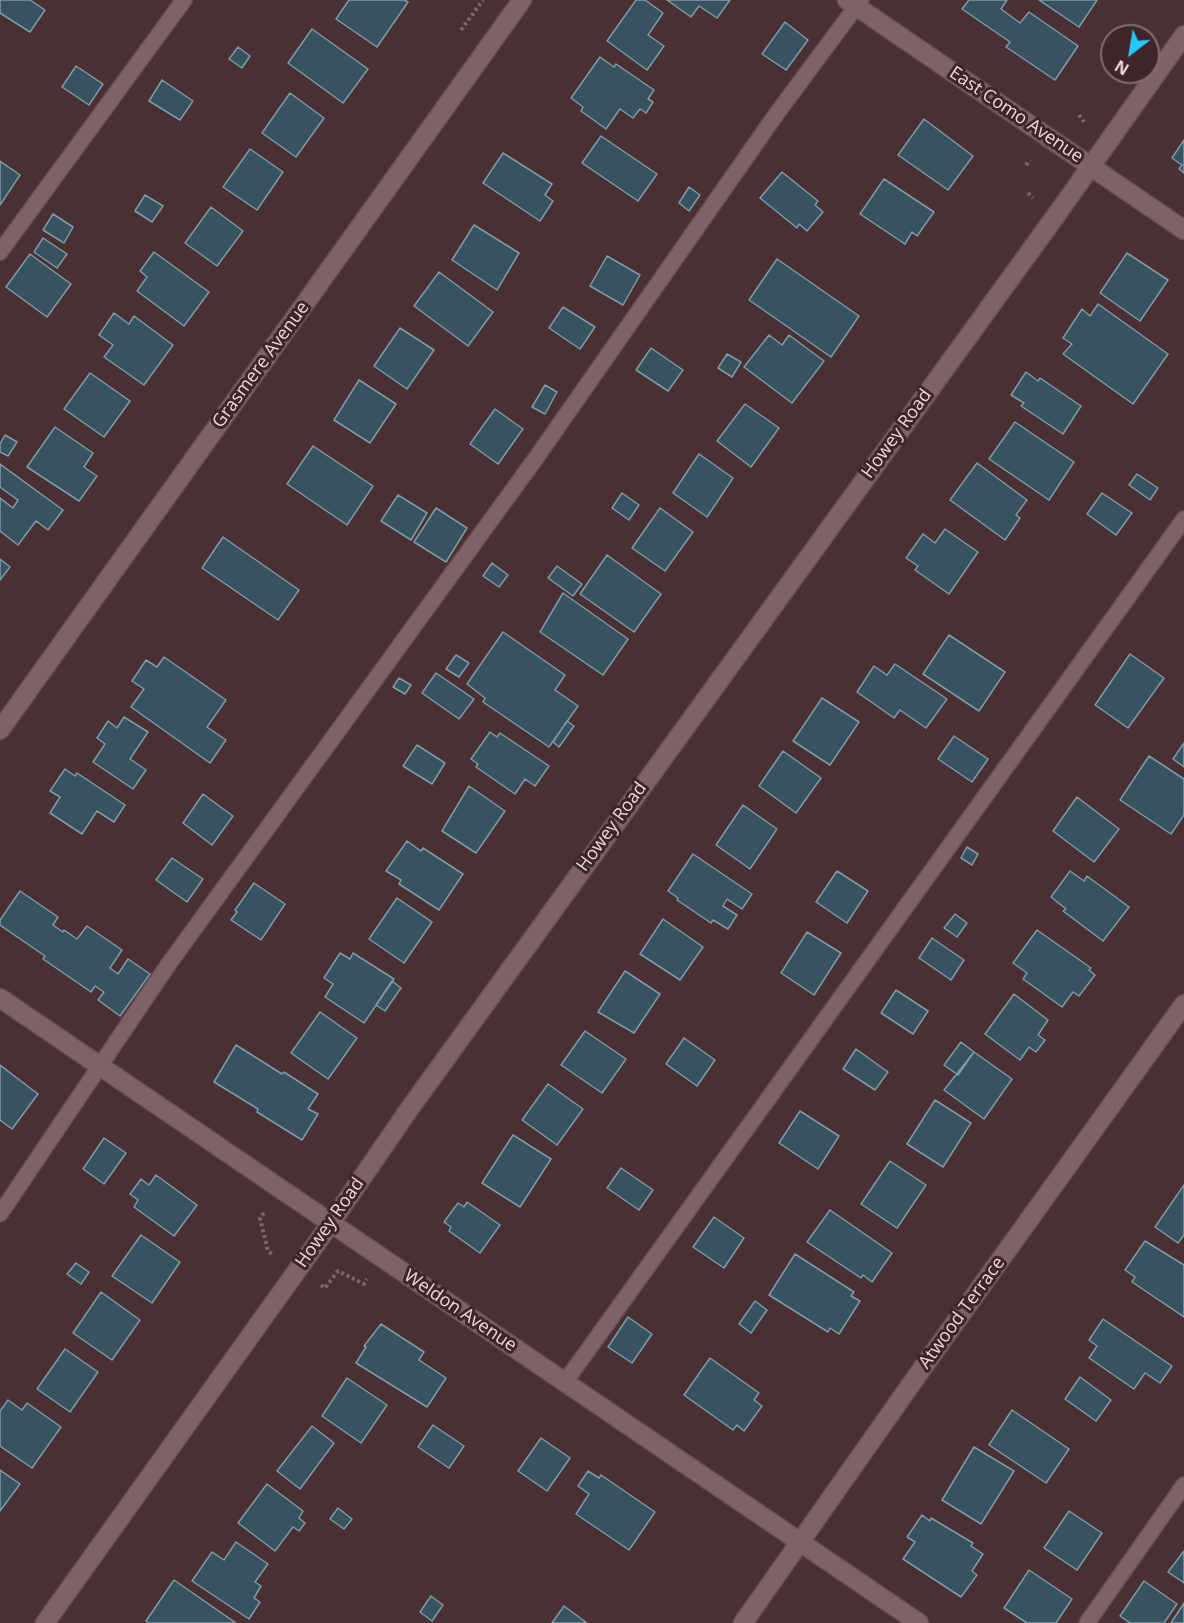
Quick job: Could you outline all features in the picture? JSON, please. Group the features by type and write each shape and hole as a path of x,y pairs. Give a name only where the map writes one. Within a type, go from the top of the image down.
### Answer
{"street":[{"name":"Grasmere Avenue","path":"0,730 522,0"},
{"name":"East Como Avenue","path":"855,2 1184,230"},
{"name":"Howey Road","path":"45,1623 331,1223 417,1098 1091,167 1184,35"},
{"name":"Weldon Avenue","path":"0,998 919,1623"},
{"name":"Atwood Terrace","path":"743,1623 1184,1004"}],"lane":[{"path":"0,252 184,0"},
{"path":"0,1214 168,965 536,458 855,2"},
{"path":"565,1382 1184,519"},
{"path":"1087,1623 1184,1485"}],"path":[{"path":"462,30 483,0"},
{"path":"1079,116 1084,122"},
{"path":"1026,165 1030,160"},
{"path":"1028,193 1033,198"},
{"path":"264,1213 260,1218 268,1251"},
{"path":"325,1288 338,1271 364,1284"}],"building":[{"path":"0,0 30,0 45,10 30,32 0,13"},
{"path":"349,0 404,0 408,2 377,47 336,19"},
{"path":"636,0 645,0 663,13 648,35 664,46 647,70 607,41"},
{"path":"667,0 730,0 717,18 699,6 691,17"},
{"path":"969,0 1007,0 1001,9 1020,23 1029,12 1078,46 1055,80 1006,47 1010,42 962,9"},
{"path":"1039,0 1097,0 1079,27"},
{"path":"785,22 808,40 786,70 762,54"},
{"path":"312,29 368,69 343,103 288,63"},
{"path":"238,47 250,56 242,68 229,59"},
{"path":"600,57 614,67 616,64 654,90 648,99 653,102 646,113 640,109 633,118 620,109 606,129 581,111 583,107 571,98"},
{"path":"76,66 103,84 89,105 62,87"},
{"path":"162,80 193,101 180,120 149,101"},
{"path":"290,93 324,118 296,157 262,133"},
{"path":"924,119 973,156 948,190 898,155"},
{"path":"601,136 657,174 638,201 582,163"},
{"path":"1184,140 1184,173 1179,169 1182,165 1172,158"},
{"path":"250,149 283,172 257,210 223,187"},
{"path":"503,153 552,184 545,195 553,201 540,221 483,183"},
{"path":"0,161 20,175 0,205"},
{"path":"782,172 818,201 815,205 823,212 807,231 799,224 797,228 760,198"},
{"path":"884,179 934,212 917,236 912,232 905,244 860,214"},
{"path":"689,187 700,195 689,211 679,203"},
{"path":"145,195 163,206 152,222 135,211"},
{"path":"211,207 243,231 217,266 185,243"},
{"path":"53,214 73,227 64,243 43,230"},
{"path":"474,225 519,253 497,290 452,260"},
{"path":"43,238 67,254 57,268 34,252"},
{"path":"154,252 209,292 184,326 137,291 147,277 140,271"},
{"path":"1127,253 1168,280 1140,321 1100,293"},
{"path":"30,254 71,284 47,317 6,287"},
{"path":"607,256 640,275 623,305 590,286"},
{"path":"777,259 859,316 831,357 749,300"},
{"path":"439,272 493,312 468,346 414,306"},
{"path":"1098,304 1168,354 1133,404 1063,354 1072,344 1063,338 1082,309 1090,316"},
{"path":"563,307 595,327 580,349 549,328"},
{"path":"114,313 129,324 134,316 173,345 144,385 104,357 113,345 99,335"},
{"path":"400,328 434,350 407,389 374,366"},
{"path":"769,335 782,345 789,335 824,361 792,403 744,367"},
{"path":"651,348 683,370 668,391 636,370"},
{"path":"727,354 741,362 732,377 718,368"},
{"path":"1026,372 1038,381 1040,378 1081,406 1063,434 1021,406 1024,403 1011,395"},
{"path":"90,373 130,401 104,437 64,409"},
{"path":"359,380 396,404 370,443 334,420"},
{"path":"545,385 557,392 545,414 532,407"},
{"path":"745,404 779,428 751,467 717,441"},
{"path":"495,409 523,429 498,464 470,444"},
{"path":"1015,422 1074,462 1049,500 989,459"},
{"path":"55,427 93,453 84,467 97,476 79,501 27,467"},
{"path":"5,435 17,442 8,456 0,452 0,444"},
{"path":"313,446 373,486 347,525 287,484"},
{"path":"699,454 733,478 707,517 673,493"},
{"path":"977,463 1027,500 1016,515 1020,518 1005,540 950,500"},
{"path":"0,464 63,510 48,530 36,521 18,545 0,531 0,498 13,508 18,500 0,487"},
{"path":"1137,474 1158,488 1150,500 1129,485"},
{"path":"622,493 639,505 629,520 612,508"},
{"path":"1102,493 1132,513 1116,535 1087,514"},
{"path":"398,495 427,513 411,540 381,521"},
{"path":"436,508 467,528 446,562 414,542"},
{"path":"660,508 693,532 665,571 632,548"},
{"path":"945,529 978,552 949,594 915,570 918,566 906,558 923,534 935,543"},
{"path":"223,537 299,590 278,620 202,568"},
{"path":"607,555 661,594 634,632 580,594"},
{"path":"0,559 10,567 0,580"},
{"path":"492,563 508,575 499,587 483,576"},
{"path":"557,566 582,584 573,596 548,578"},
{"path":"563,593 628,639 603,675 540,632"},
{"path":"503,632 565,675 555,690 578,706 549,747 483,702 485,698 467,684"},
{"path":"949,635 1005,672 979,711 923,674"},
{"path":"1130,654 1164,678 1128,728 1095,705"},
{"path":"456,655 469,663 459,677 446,669"},
{"path":"164,657 226,700 207,727 226,740 210,763 131,707 144,689 132,681 146,660 157,667"},
{"path":"895,664 947,699 926,728 900,710 894,718 857,692 874,666 887,675"},
{"path":"436,673 474,699 459,719 422,693"},
{"path":"399,678 411,685 405,694 393,687"},
{"path":"822,698 859,722 830,765 793,741"},
{"path":"124,717 148,732 130,759 146,770 133,789 93,762 105,744 97,738 108,721 117,728"},
{"path":"567,721 574,726 559,747 553,742"},
{"path":"490,732 497,737 500,733 549,766 535,786 525,779 515,794 476,767 478,764 471,759"},
{"path":"954,736 988,759 972,782 938,759"},
{"path":"1184,743 1184,767 1173,759"},
{"path":"417,745 445,763 432,784 403,766"},
{"path":"783,751 821,778 796,813 759,786"},
{"path":"1149,756 1184,779 1184,815 1171,834 1120,800"},
{"path":"65,769 75,776 77,773 125,805 114,822 97,811 82,834 50,813 60,797 50,791"},
{"path":"469,786 505,811 476,853 442,831"},
{"path":"203,794 233,816 212,845 183,823"},
{"path":"1077,797 1119,829 1094,862 1053,831"},
{"path":"743,805 777,829 750,869 716,845"},
{"path":"407,841 421,851 423,848 463,874 439,910 399,884 401,880 386,871"},
{"path":"967,847 978,854 972,865 961,858"},
{"path":"693,854 752,894 742,909 727,899 723,906 737,915 728,929 713,920 711,923 677,900 678,898 668,891"},
{"path":"172,858 203,879 187,902 156,880"},
{"path":"837,871 868,891 847,923 816,902"},
{"path":"1070,871 1084,881 1087,876 1129,907 1103,941 1063,911 1066,909 1051,897"},
{"path":"254,883 285,904 261,940 231,920 237,912 235,910"},
{"path":"20,891 58,917 53,925 63,932 64,930 77,939 87,926 122,950 110,968 118,974 128,959 150,974 120,1016 98,1000 104,992 95,986 91,992 43,959 45,956 0,925 0,920"},
{"path":"397,898 432,922 404,963 369,939"},
{"path":"955,914 967,923 957,937 944,928"},
{"path":"663,919 703,947 680,980 640,954"},
{"path":"1037,930 1091,968 1089,970 1095,975 1079,996 1073,992 1062,1007 1023,979 1027,973 1013,963"},
{"path":"807,932 841,953 814,995 781,973"},
{"path":"932,938 964,960 951,980 919,958"},
{"path":"340,953 350,959 353,953 394,979 364,1023 325,997 333,984 324,978"},
{"path":"625,971 660,994 634,1033 598,1012"},
{"path":"392,981 401,988 385,1011 376,1005"},
{"path":"896,990 928,1011 913,1034 881,1013"},
{"path":"1014,994 1048,1020 1038,1035 1045,1040 1036,1052 1029,1047 1020,1060 985,1034"},
{"path":"320,1012 357,1038 328,1079 291,1053"},
{"path":"585,1031 626,1059 602,1093 561,1065"},
{"path":"684,1038 715,1060 697,1086 666,1064"},
{"path":"961,1042 974,1052 958,1075 944,1065"},
{"path":"236,1045 318,1094 308,1109 318,1114 302,1140 214,1082"},
{"path":"856,1049 888,1072 875,1090 843,1069"},
{"path":"974,1052 1012,1079 984,1119 944,1090"},
{"path":"0,1065 38,1094 12,1129 0,1120"},
{"path":"548,1084 583,1109 557,1145 522,1120"},
{"path":"935,1100 971,1123 943,1167 907,1144"},
{"path":"800,1111 839,1136 818,1169 779,1143"},
{"path":"513,1135 551,1159 520,1207 482,1183"},
{"path":"104,1138 126,1153 104,1184 83,1169"},
{"path":"890,1161 926,1185 897,1228 861,1204"},
{"path":"621,1168 653,1190 639,1210 607,1188"},
{"path":"156,1175 197,1205 174,1236 134,1207 138,1200 130,1194 141,1179 149,1185"},
{"path":"1184,1185 1184,1235 1178,1243 1155,1227"},
{"path":"467,1202 500,1225 480,1253 449,1231 451,1227 444,1222 458,1203 464,1207"},
{"path":"830,1210 892,1253 872,1282 863,1275 861,1278 807,1242"},
{"path":"714,1217 744,1238 724,1268 693,1247"},
{"path":"141,1235 180,1262 152,1303 112,1276"},
{"path":"1145,1241 1184,1265 1184,1317 1132,1282 1135,1277 1125,1270"},
{"path":"795,1254 854,1292 851,1296 860,1301 839,1334 830,1328 828,1332 769,1295"},
{"path":"76,1263 89,1272 81,1284 67,1274"},
{"path":"101,1292 140,1320 112,1360 73,1333"},
{"path":"755,1301 767,1310 751,1333 739,1324"},
{"path":"628,1317 652,1334 632,1363 608,1347"},
{"path":"1103,1319 1172,1366 1160,1383 1145,1373 1134,1389 1089,1358 1097,1346 1089,1340"},
{"path":"381,1324 424,1352 419,1360 446,1378 427,1407 356,1363 366,1347 364,1346"},
{"path":"65,1349 98,1372 70,1412 37,1389"},
{"path":"710,1358 759,1393 754,1400 762,1406 744,1431 737,1425 733,1430 684,1395"},
{"path":"1080,1377 1111,1400 1096,1421 1065,1399"},
{"path":"347,1378 387,1405 361,1443 322,1416"},
{"path":"8,1400 22,1410 27,1403 61,1427 32,1468 0,1446 0,1411"},
{"path":"1012,1410 1069,1449 1046,1483 989,1445"},
{"path":"433,1425 464,1446 449,1468 418,1447"},
{"path":"312,1426 334,1443 300,1489 277,1471"},
{"path":"541,1438 570,1458 547,1491 518,1471"},
{"path":"974,1447 1014,1471 981,1524 942,1500"},
{"path":"0,1470 20,1484 0,1511"},
{"path":"588,1471 599,1478 601,1475 655,1512 629,1550 576,1514 589,1494 578,1486"},
{"path":"267,1484 303,1511 299,1518 305,1523 299,1531 293,1527 275,1551 238,1523"},
{"path":"338,1508 352,1519 344,1529 330,1519"},
{"path":"1069,1511 1102,1533 1077,1570 1044,1548"},
{"path":"922,1515 973,1543 971,1546 983,1554 972,1571 977,1575 961,1597 903,1559 915,1542 907,1537"},
{"path":"236,1542 268,1564 255,1582 261,1586 254,1598 260,1602 249,1619 192,1581 212,1552 224,1560"},
{"path":"1184,1551 1184,1583 1168,1572"},
{"path":"1029,1570 1072,1599 1056,1623 1027,1623 1004,1608"},
{"path":"174,1580 236,1623 149,1623 146,1621"},
{"path":"1144,1581 1177,1604 1164,1623 1130,1623 1120,1616"},
{"path":"431,1596 443,1605 432,1621 420,1612"},
{"path":"1184,1603 1184,1623 1171,1623"},
{"path":"564,1606 587,1623 552,1623"}]}
